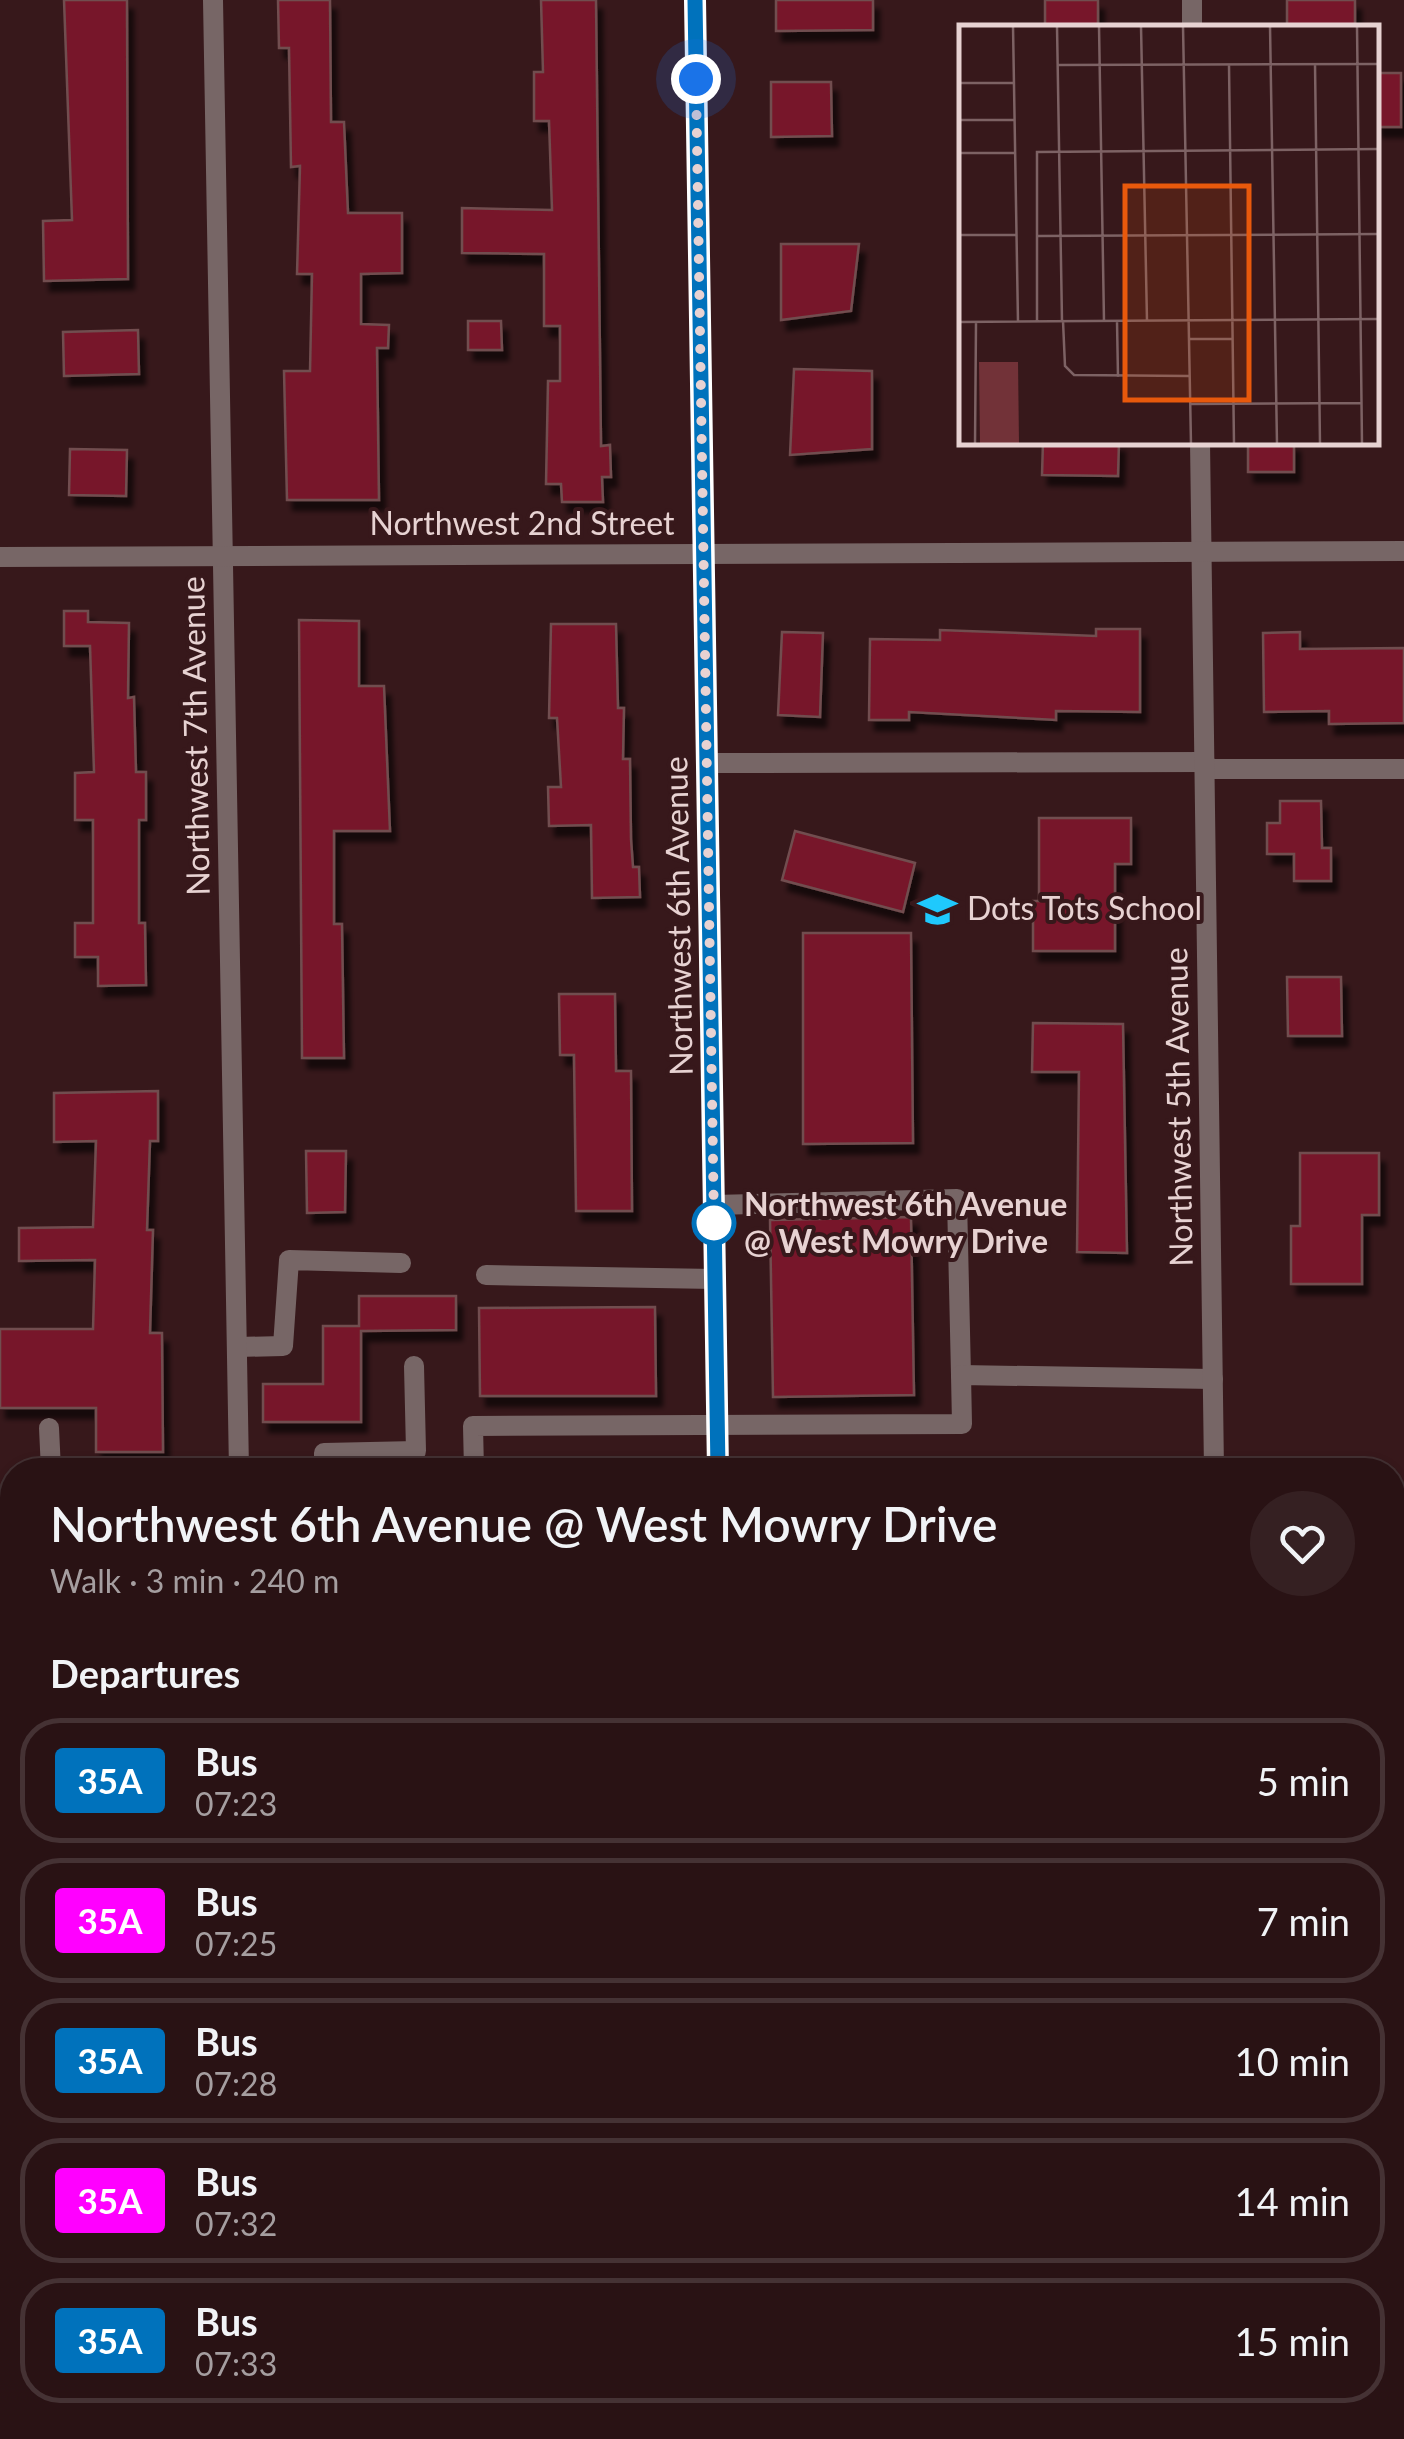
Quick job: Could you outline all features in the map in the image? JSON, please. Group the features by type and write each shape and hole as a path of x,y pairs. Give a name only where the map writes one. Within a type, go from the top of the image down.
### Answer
{"street":[{"name":"Northwest 7th Avenue","path":"214,0 240,1458"},
{"name":"Northwest 6th Avenue","path":"694,0 718,1458"},
{"name":"Northwest 5th Avenue","path":"1200,445 1214,1458"},
{"name":"Northwest 2nd Street","path":"0,557 1404,552"},
{"path":"706,763 1404,769"},
{"path":"474,1458 473,1426 962,1424 957,1200 714,1205"},
{"path":"238,1347 283,1346 289,1260 400,1262"},
{"path":"486,1275 715,1280"},
{"path":"324,1458 324,1454 416,1451 414,1366"},
{"path":"961,1375 1213,1378"},
{"path":"49,1428 50,1458"}],"building":[{"path":"64,0 127,0 128,279 44,281 43,221 72,220"},
{"path":"278,0 330,0 331,122 344,122 348,213 402,213 402,273 361,274 361,324 389,325 388,348 377,348 379,500 287,500 284,371 310,371 312,274 297,274 300,166 291,167 289,48 279,48"},
{"path":"541,0 596,0 601,446 610,445 611,477 602,477 603,502 562,502 561,484 546,484 548,381 560,381 560,326 544,326 544,254 462,253 462,208 552,210 549,121 534,121 534,72 543,72"},
{"path":"776,0 873,0 873,30 776,31"},
{"path":"1045,0 1098,0 1098,25 1045,25"},
{"path":"1287,0 1355,0 1355,25 1287,25"},
{"path":"1379,73 1401,73 1401,127 1379,127"},
{"path":"771,82 831,82 832,136 771,137"},
{"path":"781,244 859,244 851,311 781,320"},
{"path":"468,321 501,321 502,350 468,350"},
{"path":"138,330 139,374 64,376 63,332"},
{"path":"794,369 872,371 872,449 790,455"},
{"path":"1043,445 1119,445 1118,476 1042,475"},
{"path":"1248,445 1294,445 1294,472 1248,472"},
{"path":"70,449 127,450 126,496 69,495"},
{"path":"64,611 88,611 88,622 129,623 128,698 134,697 136,772 146,772 146,820 139,820 139,923 145,923 146,985 98,986 98,957 75,957 75,923 93,923 93,820 75,820 75,773 94,772 90,646 64,646"},
{"path":"299,620 359,621 359,686 384,686 390,831 334,831 334,924 342,924 344,1058 302,1058"},
{"path":"551,624 616,624 618,708 624,708 623,759 630,759 633,867 639,867 640,897 592,898 591,825 549,826 548,787 561,787 557,718 549,718"},
{"path":"1096,629 1140,629 1140,712 1056,711 1056,720 909,712 909,720 869,720 870,639 940,640 940,630 1096,636"},
{"path":"782,632 823,633 820,717 778,715"},
{"path":"1300,632 1300,649 1404,648 1404,723 1329,724 1329,711 1264,712 1263,633"},
{"path":"1280,801 1321,801 1322,848 1331,848 1331,881 1294,881 1294,854 1267,854 1267,823 1280,823"},
{"path":"1039,818 1131,818 1131,864 1115,864 1115,951 1033,951 1033,901 1039,901"},
{"path":"795,831 915,863 903,912 782,880"},
{"path":"803,933 911,933 913,1143 803,1144"},
{"path":"1287,977 1341,977 1342,1036 1288,1036"},
{"path":"559,994 615,994 616,1071 631,1071 632,1211 576,1211 574,1055 560,1055"},
{"path":"1033,1023 1123,1024 1127,1253 1077,1252 1079,1072 1032,1072"},
{"path":"158,1091 158,1141 150,1141 147,1230 153,1230 150,1333 162,1333 163,1452 96,1452 96,1408 0,1408 0,1329 93,1329 95,1260 19,1261 19,1228 93,1227 96,1141 54,1142 54,1093"},
{"path":"306,1151 346,1151 345,1212 307,1213"},
{"path":"1300,1153 1379,1153 1379,1215 1362,1215 1362,1284 1291,1284 1291,1226 1300,1226"},
{"path":"911,1217 914,1395 773,1397 770,1220"},
{"path":"359,1296 456,1296 456,1330 361,1331 361,1422 263,1422 263,1384 323,1384 323,1326 359,1326"},
{"path":"655,1307 656,1396 480,1396 479,1308"}],"bus line":[{"name":"35A","path":"695,0 718,1458"}],"place":[{"name":"Dots Tots School","path":"937,909"},
{"name":"Northwest 6th Avenue @ West Mowry Drive","path":"714,1223"}],"route":[{"path":"696,79 714,1223"}]}
